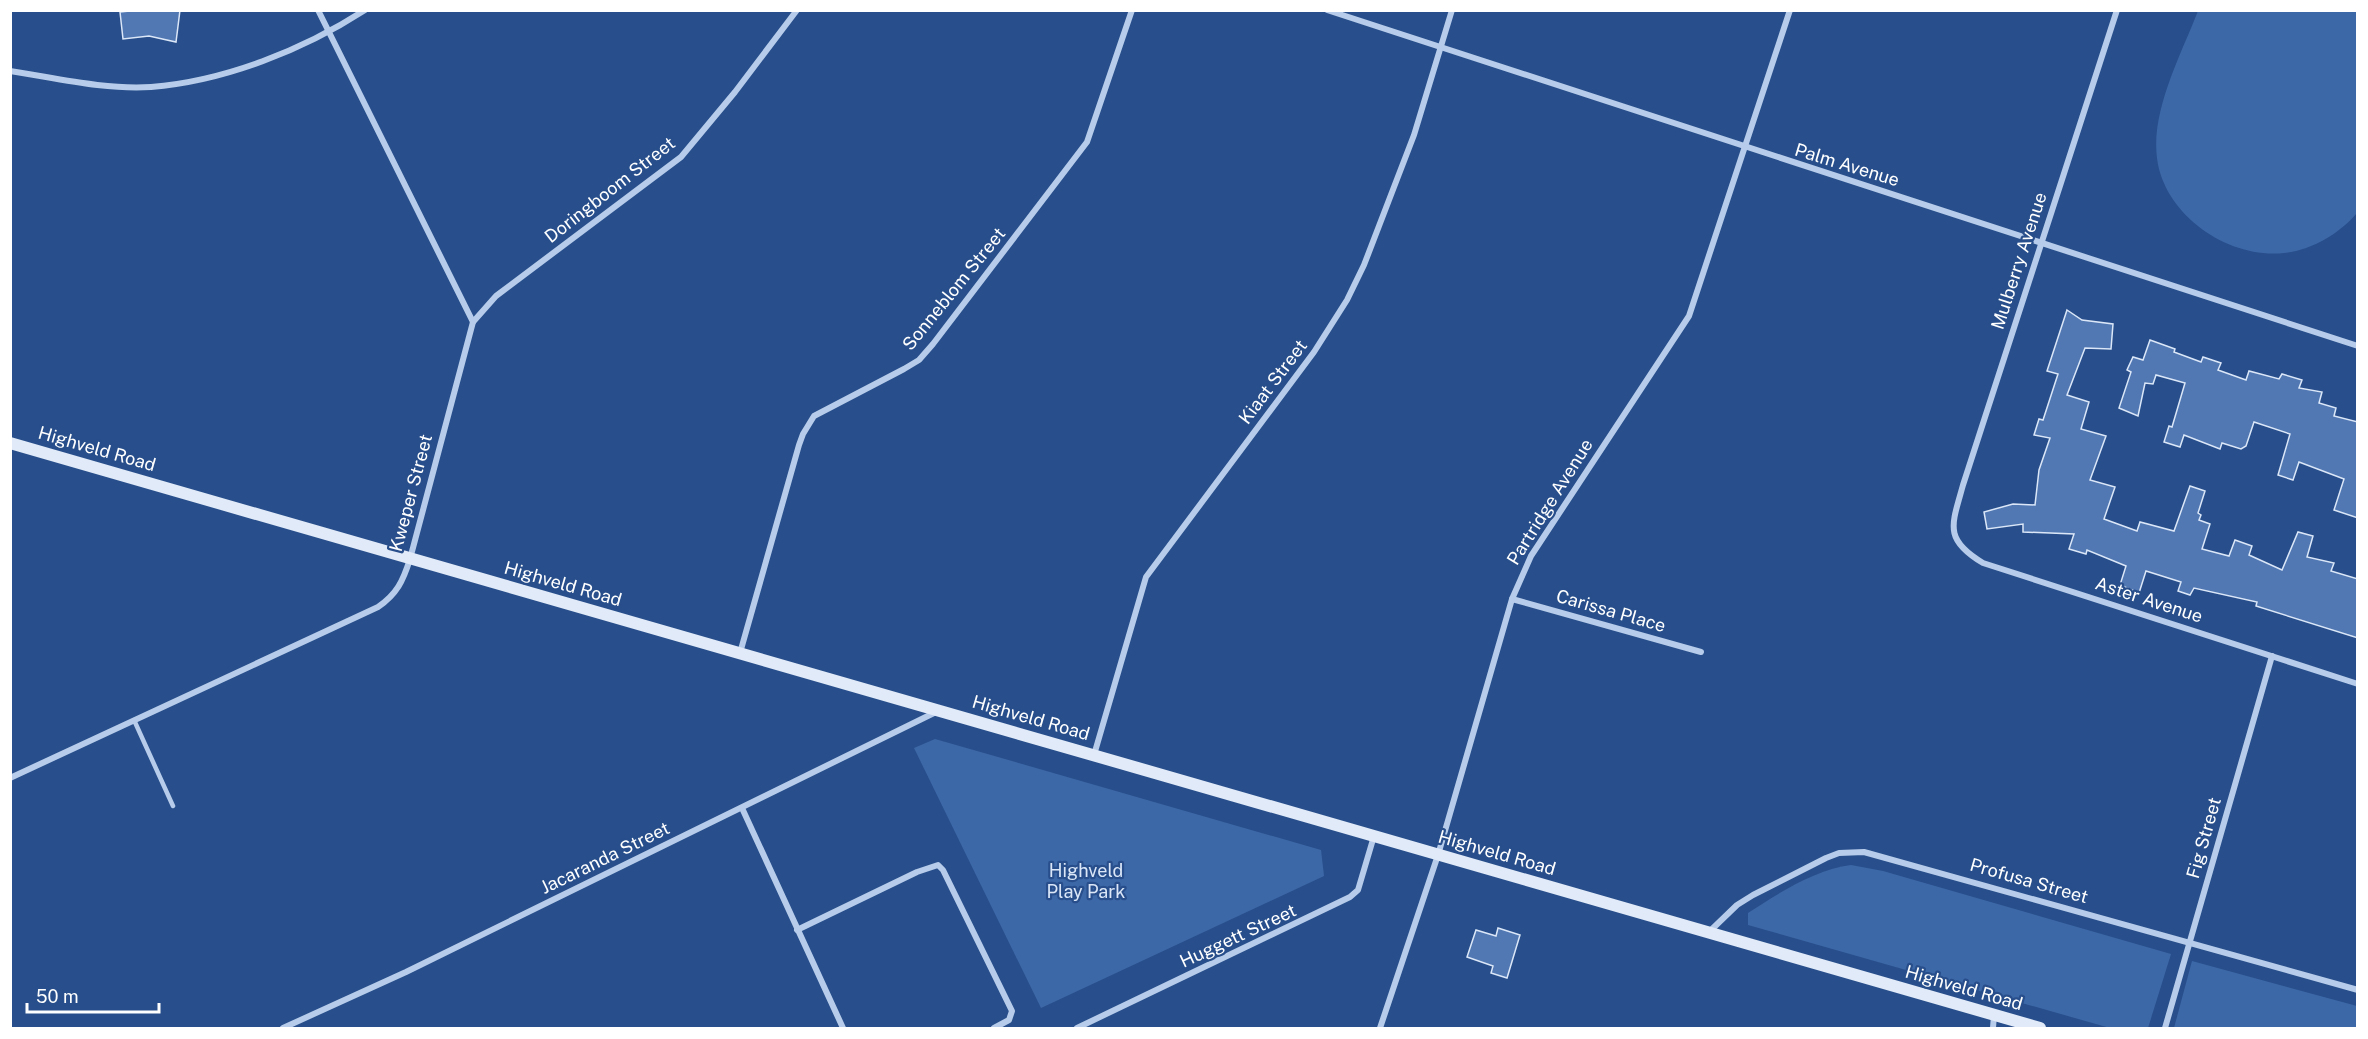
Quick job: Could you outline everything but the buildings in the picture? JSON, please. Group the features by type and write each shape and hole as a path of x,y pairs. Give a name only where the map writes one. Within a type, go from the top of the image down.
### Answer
{"street":[{"path":"318,10 473,322"},
{"path":"10,71 104,85 150,87 184,82 221,74 329,33 364,10"},
{"name":"Doringboom Street","path":"473,322 484,307 502,291 681,157 735,92 797,10"},
{"name":"Sonneblom Street","path":"740,653 799,446 808,423 823,410 904,369 918,360 933,344 1087,142 1132,10"},
{"name":"Palm Avenue","path":"1327,10 1746,149 2358,346"},
{"name":"Kiaat Street","path":"1094,755 1146,577 1336,321 1364,265 1414,135 1452,10"},
{"name":"Partridge Avenue","path":"1380,1029 1438,855 1512,598 1530,556 1689,316 1790,10"},
{"name":"Mulberry Avenue","path":"1952,522 2117,10"},
{"name":"Kweper Street","path":"10,778 378,607 397,591 410,559 473,322"},
{"name":"Highveld Road","path":"10,442 2040,1029"},
{"name":"Aster Avenue","path":"1952,522 1955,536 1963,550 1983,563 2358,684"},
{"name":"Carissa Place","path":"1512,598 1701,652"},
{"name":"Fig Street","path":"2165,1029 2272,656"},
{"name":"Jacaranda Street","path":"283,1029 406,972 939,710"},
{"path":"742,808 843,1029"},
{"name":"Huggett Street","path":"1077,1029 1350,897 1358,890 1374,837"},
{"name":"Profusa Street","path":"1708,932 1737,905 1752,895 1826,858 1851,852 1879,855 2358,990"},
{"path":"797,930 923,869 938,865 943,870 1012,1011 1009,1020 994,1029"},
{"path":"1993,1029 1994,1016"}],"lane":[{"path":"134,720 173,806"}],"green space":[{"path":"2198,11 2357,11 2357,213 2342,228 2315,245 2284,253 2263,253 2242,249 2221,241 2185,215 2172,198 2162,179 2157,158 2158,121 2169,83"},
{"name":"Highveld Play Park","path":"935,739 1321,850 1324,876 1041,1008 914,748"},
{"path":"1851,865 1883,871 2171,954 2148,1028 2110,1028 1748,925 1748,913 1784,891 1811,877 1838,867"},
{"path":"2192,961 2357,1006 2357,1028 2174,1028"}]}
